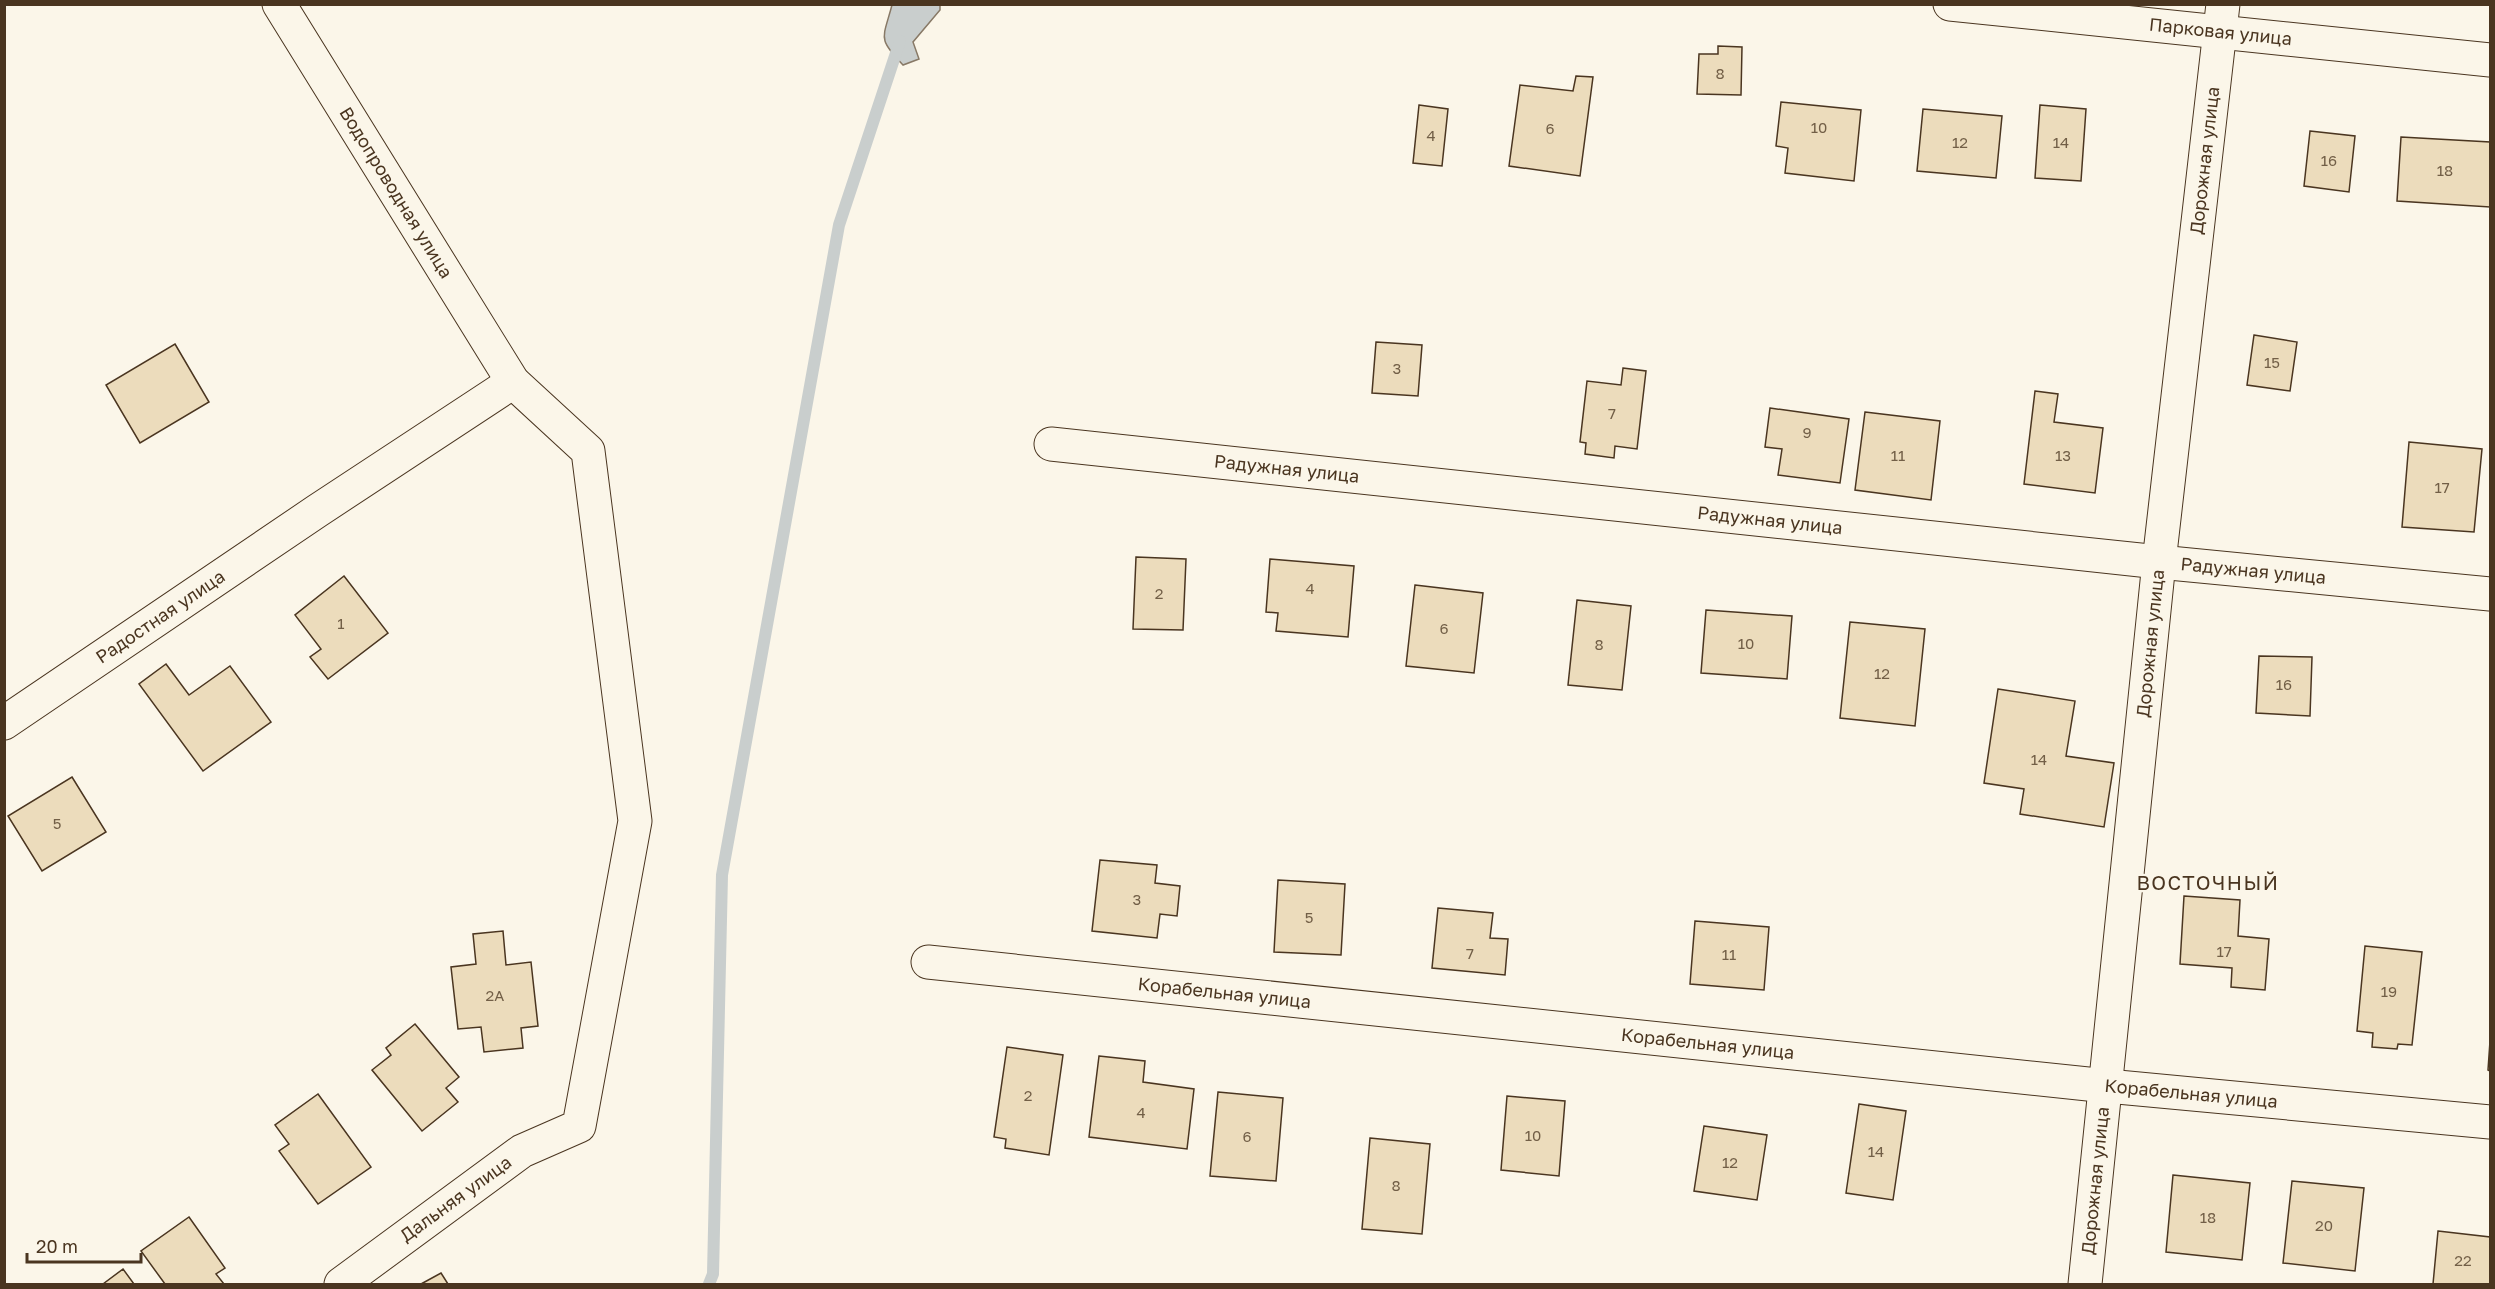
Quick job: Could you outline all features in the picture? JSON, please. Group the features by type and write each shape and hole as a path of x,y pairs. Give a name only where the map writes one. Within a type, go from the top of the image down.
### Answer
{"street":[{"name":"Водопроводная улица","path":"279,4 513,382 588,451 635,821 579,1126"},
{"name":"Парковая улица","path":"1950,4 2222,18 2490,60"},
{"name":"Дорожная улица","path":"2085,1284 2159,562 2222,18"},
{"name":"Радостная улица","path":"4,723 317,511 513,382"},
{"name":"Радужная улица","path":"1051,444 2159,562 2490,594"},
{"name":"Корабельная улица","path":"928,962 2107,1086 2490,1122"},
{"name":"Дальняя улица","path":"340,1284 522,1151 579,1126"}],"shaded area":[{"path":"892,5 940,5 940,10 913,42 919,59 903,65 889,49 884,38"}],"building":[{"path":"1718,46 1742,47 1741,95 1697,94 1699,54 1718,54"},
{"path":"1576,76 1593,77 1580,176 1509,166 1520,85 1573,91"},
{"path":"1781,102 1861,110 1854,181 1785,173 1788,148 1776,146"},
{"path":"1419,105 1448,109 1442,166 1413,163"},
{"path":"2040,105 2086,109 2081,181 2035,178"},
{"path":"1923,109 2002,116 1996,178 1917,171"},
{"path":"2310,131 2355,136 2349,192 2304,186"},
{"path":"2401,137 2490,142 2490,207 2397,201"},
{"path":"2254,335 2297,342 2290,391 2247,385"},
{"path":"1376,342 1422,345 1418,396 1372,393"},
{"path":"175,344 209,402 140,443 106,385"},
{"path":"1623,368 1646,371 1637,449 1615,446 1614,458 1585,454 1586,443 1580,442 1587,381 1621,385"},
{"path":"2035,391 2058,394 2054,422 2103,428 2095,493 2024,484"},
{"path":"1770,408 1849,419 1840,483 1778,475 1782,449 1765,447"},
{"path":"1865,412 1940,421 1931,500 1855,490"},
{"path":"2409,442 2482,449 2474,532 2402,527"},
{"path":"1136,557 1186,559 1183,630 1133,629"},
{"path":"1270,559 1354,566 1348,637 1276,631 1278,613 1266,612"},
{"path":"344,576 388,633 328,679 310,657 321,649 295,615"},
{"path":"1415,585 1483,593 1474,673 1406,666"},
{"path":"1577,600 1631,606 1622,690 1568,685"},
{"path":"1706,610 1792,616 1787,679 1701,673"},
{"path":"1850,622 1925,629 1915,726 1840,718"},
{"path":"2259,656 2312,657 2310,716 2256,713"},
{"path":"166,664 189,695 230,666 271,722 203,771 139,684"},
{"path":"1998,689 2075,701 2066,756 2114,763 2104,827 2020,814 2024,789 1984,783"},
{"path":"72,777 106,832 42,871 8,816"},
{"path":"1100,860 1157,865 1155,883 1180,886 1177,916 1160,914 1157,938 1092,931"},
{"path":"1278,880 1345,884 1341,955 1274,952"},
{"path":"2184,896 2240,900 2238,936 2269,939 2265,990 2231,987 2232,968 2180,964"},
{"path":"1438,908 1493,913 1490,938 1508,939 1505,975 1432,968"},
{"path":"1695,921 1769,927 1764,990 1690,984"},
{"path":"503,931 506,965 531,962 538,1026 521,1028 523,1048 484,1052 481,1027 458,1029 451,967 476,964 473,934"},
{"path":"2365,946 2422,952 2412,1045 2398,1044 2397,1049 2372,1047 2373,1033 2357,1031"},
{"path":"415,1024 459,1077 446,1088 458,1102 422,1131 372,1070 391,1055 386,1048"},
{"path":"2490,1041 2490,1071 2488,1070"},
{"path":"1007,1047 1063,1055 1049,1155 1005,1148 1006,1139 994,1137"},
{"path":"1099,1056 1145,1061 1143,1082 1194,1089 1187,1149 1089,1137"},
{"path":"1218,1092 1283,1098 1276,1181 1210,1176"},
{"path":"318,1094 371,1167 318,1204 279,1151 289,1144 275,1125"},
{"path":"1507,1096 1565,1101 1559,1176 1501,1170"},
{"path":"1859,1104 1906,1111 1893,1200 1846,1193"},
{"path":"1704,1126 1767,1135 1757,1200 1694,1191"},
{"path":"1370,1138 1430,1144 1422,1234 1362,1229"},
{"path":"2173,1175 2250,1183 2242,1260 2166,1252"},
{"path":"2292,1181 2364,1188 2355,1271 2283,1263"},
{"path":"189,1217 225,1268 216,1274 224,1284 165,1284 141,1251"},
{"path":"2438,1231 2490,1237 2490,1284 2433,1284"},
{"path":"123,1269 134,1284 103,1284"},
{"path":"441,1273 448,1284 421,1284"}],"waterway":[{"path":"709,1284 713,1274 722,875 839,225 900,41"}],"district":[{"name":"ВОСТОЧНЫЙ","path":"2208,883"}]}
